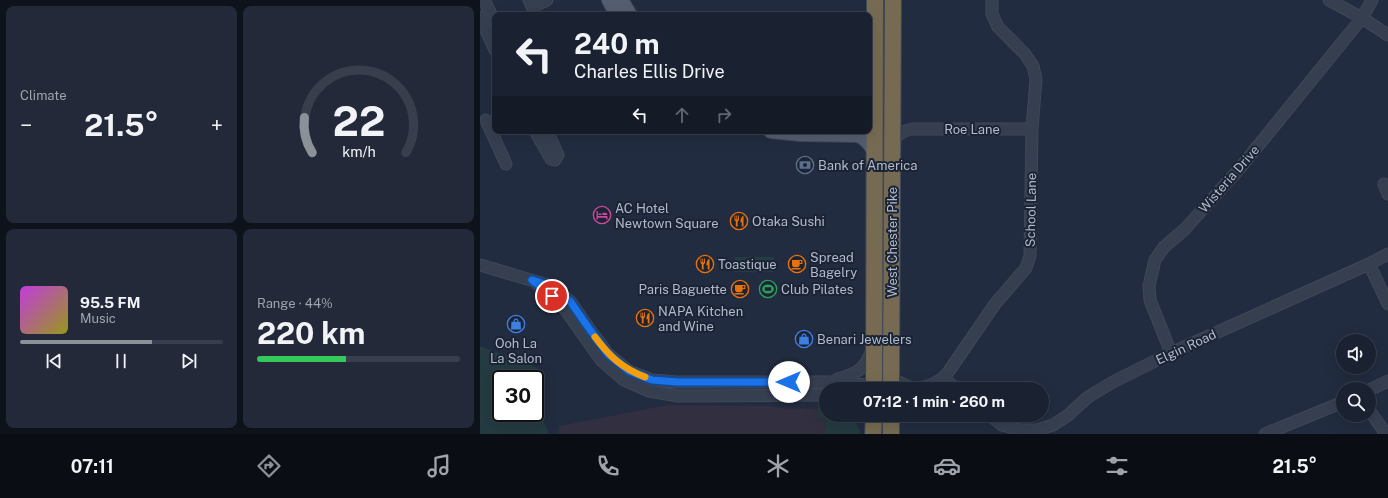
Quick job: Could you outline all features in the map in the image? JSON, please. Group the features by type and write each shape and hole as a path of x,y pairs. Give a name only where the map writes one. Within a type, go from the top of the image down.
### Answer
{"highway":[{"name":"West Chester Pike","path":"875,0 872,125 874,151 874,335 884,382"},
{"name":"West Chester Pike","path":"885,382 892,137 893,0"},
{"path":"873,434 874,422"},
{"path":"891,422 891,434"}],"main road":[{"path":"872,125 892,137"},
{"path":"800,134 858,135 870,143 874,151"}],"street":[{"path":"484,0 492,16"},
{"path":"532,7 547,0"},
{"name":"School Lane","path":"937,382 949,372 994,304 1026,268 1030,256 1032,130 1036,79 1034,66 1025,54 998,27 992,14 992,0"},
{"path":"1329,0 1362,18 1388,35"},
{"name":"Wisteria Drive","path":"1171,353 1150,300 1149,286 1155,260 1164,247 1185,229 1240,168 1362,18 1372,0"},
{"path":"480,17 492,43"},
{"path":"892,113 902,124 913,129"},
{"path":"487,120 492,132"},
{"name":"Roe Lane","path":"892,137 897,136 906,130 913,129 1032,130"},
{"path":"493,134 506,164"},
{"path":"537,134 551,159 557,164 558,156 548,134"},
{"name":"Elgin Road","path":"998,422 1002,425 1020,430 1037,430 1053,425 1067,416 1088,397 1113,382 1171,353 1369,264 1388,254"},
{"path":"1369,264 1388,304"},
{"path":"480,265 551,286 570,301 608,354 629,371 652,380 678,382 819,382"},
{"path":"532,280 562,305 601,360 624,380 649,391 678,396 819,395"},
{"path":"828,382 854,374 862,367 872,351 874,335"},
{"path":"943,378 948,382"},
{"path":"1376,387 1388,381"},
{"path":"792,395 819,399"},
{"path":"1269,433 1336,405"},
{"path":"1376,420 1386,434"},
{"path":"869,422 872,426 873,434"}],"shaded area":[{"path":"668,405 769,406 819,409 819,422 828,422 830,434 559,434 559,426"}],"green space":[{"path":"735,257 774,257 774,272 734,272"},
{"path":"480,346 537,368 536,370 492,370 492,422 544,422 548,434 480,434"},
{"path":"817,408 819,408 819,418 817,418"},
{"path":"826,422 855,422 860,430 860,434 826,434"}],"slow traffic":[{"path":"595,337 608,354 629,371 645,377"}],"place":[{"name":"Bank of America","path":"805,165"},
{"name":"AC Hotel Newtown Square","path":"602,215"},
{"name":"Otaka Sushi","path":"739,221"},
{"name":"Toastique","path":"705,264"},
{"name":"Spread Bagelry","path":"797,264"},
{"name":"Paris Baguette","path":"740,289"},
{"name":"Club Pilates","path":"768,289"},
{"name":"NAPA Kitchen and Wine","path":"645,318"},
{"name":"Ooh La La Salon","path":"516,324"},
{"name":"Benari Jewelers","path":"804,339"}],"route":[{"path":"552,296 532,280 551,286 570,301 608,354 629,371 652,380 678,382 789,382"}]}
